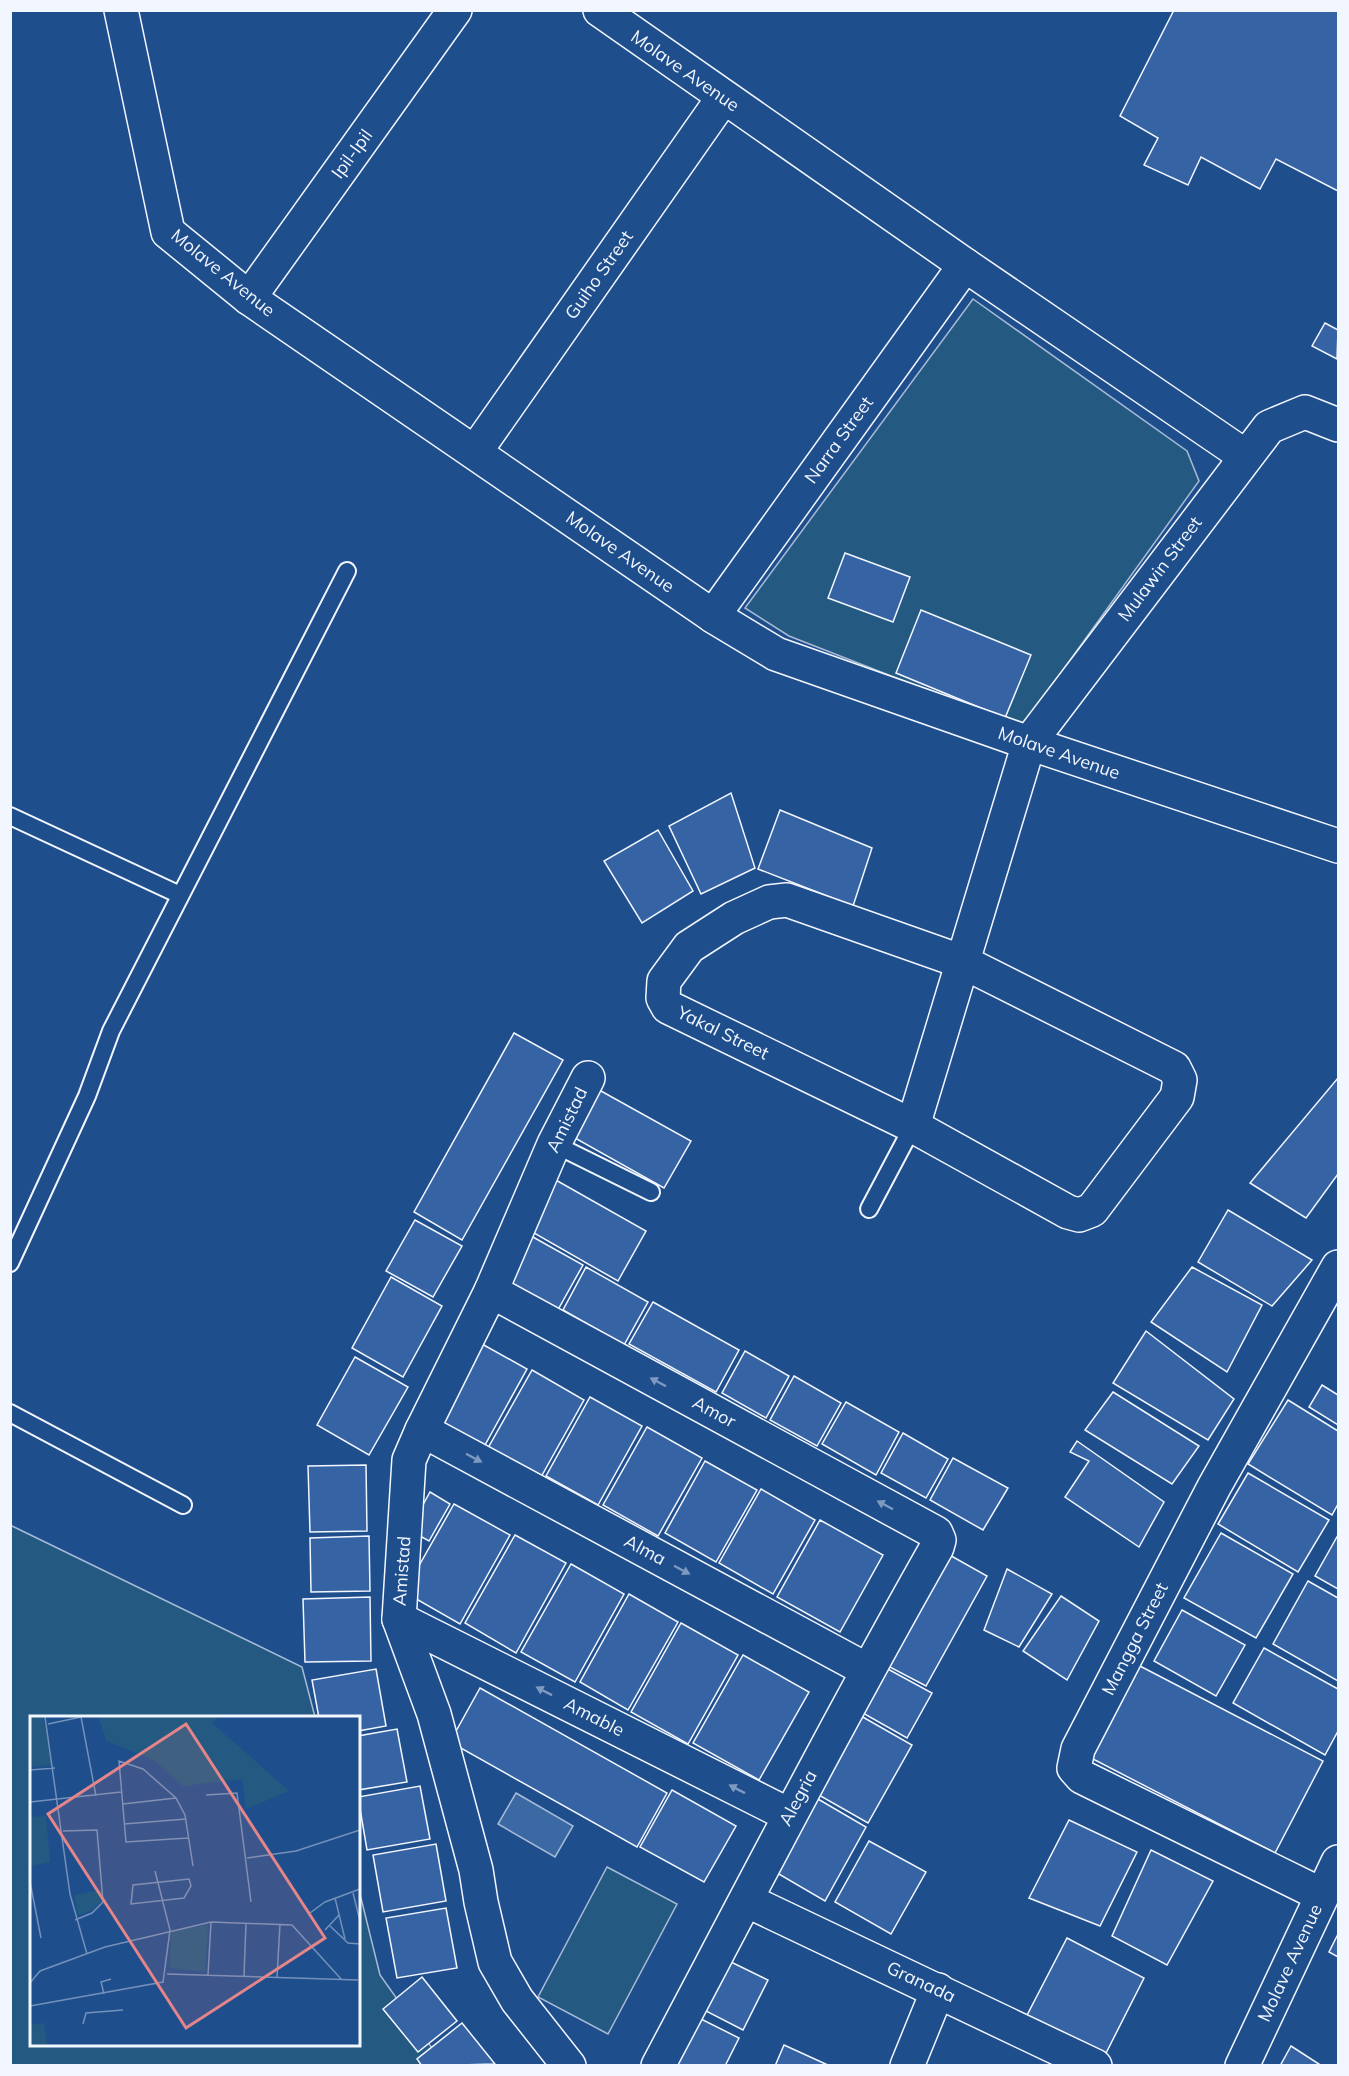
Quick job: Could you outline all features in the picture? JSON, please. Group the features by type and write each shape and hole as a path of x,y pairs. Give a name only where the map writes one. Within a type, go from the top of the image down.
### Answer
{"street":[{"name":"Molave Avenue","path":"121,10 168,232 249,297 713,616 776,654 1029,743 1338,846"},
{"name":"Ipil-Ipil","path":"249,297 455,10"},
{"name":"Molave Avenue","path":"600,10 723,98 1245,456"},
{"name":"Guiho Street","path":"475,452 723,98"},
{"name":"Narra Street","path":"713,616 965,265"},
{"name":"Mulawin Street","path":"1029,743 1269,426 1305,412 1338,425"},
{"path":"914,1125 1029,743"},
{"name":"Yakal Street","path":"787,900 963,962 1174,1068 1180,1080 1177,1096 1092,1210 1079,1215 1068,1212 914,1125 668,1007 663,998 664,981 688,947 734,918 769,902 787,900"},
{"name":"Amistad","path":"569,2066 517,2000 495,1962 476,1870 434,1714 399,1619 410,1460 422,1430 491,1291 554,1144 588,1078"},
{"name":"Mangga Street","path":"1322,1895 1082,1777 1074,1768 1078,1749 1214,1487 1338,1267"},
{"name":"Amor","path":"491,1291 936,1533"},
{"name":"Alma","path":"422,1430 867,1670"},
{"name":"Alegria","path":"658,2066 789,1815 867,1670 937,1547 939,1540 936,1533"},
{"name":"Amable","path":"399,1619 789,1815"},
{"name":"Molave Avenue","path":"1242,2066 1338,1862"},
{"name":"Granada","path":"746,1900 1095,2066"},
{"path":"907,2066 938,1990"}],"lane":[{"path":"10,1263 87,1096 111,1031 347,571"},
{"path":"10,816 180,896"},
{"path":"868,1209 914,1125"},
{"path":"554,1144 651,1192"},
{"path":"10,1413 183,1505"}],"shaded area":[{"path":"973,299 1187,451 1199,481 1022,727 789,636 745,608"},
{"path":"10,1525 302,1667 315,1716 30,1716 30,2046 360,2046 360,1894 380,1975 444,2065 11,2065"},
{"path":"516,1793 573,1826 555,1857 498,1824"},
{"path":"607,1867 677,1904 608,2034 538,1997"}],"building":[{"path":"1174,10 1338,10 1338,191 1276,159 1260,189 1201,157 1188,185 1144,165 1158,138 1120,116"},
{"path":"1325,323 1338,330 1337,359 1312,346"},
{"path":"845,553 910,577 893,622 828,598"},
{"path":"921,610 1031,655 1005,718 896,673"},
{"path":"731,793 755,868 701,894 669,826"},
{"path":"780,810 872,848 853,906 758,869"},
{"path":"658,830 693,891 642,923 604,861"},
{"path":"514,1033 563,1060 462,1240 414,1212"},
{"path":"1338,1078 1338,1174 1306,1218 1250,1183"},
{"path":"592,1086 691,1141 664,1188 566,1133"},
{"path":"554,1179 646,1231 618,1281 527,1229"},
{"path":"1228,1210 1312,1260 1272,1306 1198,1262"},
{"path":"415,1220 462,1246 433,1297 386,1271"},
{"path":"524,1232 583,1265 555,1315 496,1282"},
{"path":"586,1267 648,1302 624,1345 563,1310"},
{"path":"1192,1267 1262,1305 1227,1372 1151,1322"},
{"path":"391,1277 442,1306 403,1377 352,1348"},
{"path":"653,1302 739,1350 716,1392 629,1344"},
{"path":"1146,1331 1234,1399 1208,1440 1113,1383"},
{"path":"482,1344 527,1369 480,1454 434,1428"},
{"path":"745,1351 789,1376 766,1418 722,1393"},
{"path":"355,1357 408,1387 369,1455 317,1425"},
{"path":"532,1370 584,1400 541,1477 488,1448"},
{"path":"794,1376 841,1403 817,1446 770,1420"},
{"path":"1322,1385 1338,1395 1338,1425 1309,1407"},
{"path":"1113,1392 1199,1446 1172,1484 1085,1430"},
{"path":"590,1397 642,1426 598,1505 546,1476"},
{"path":"1288,1400 1338,1431 1338,1504 1332,1515 1248,1464"},
{"path":"846,1402 899,1432 876,1475 822,1444"},
{"path":"647,1427 702,1458 658,1536 603,1505"},
{"path":"903,1433 948,1459 926,1498 881,1473"},
{"path":"1077,1441 1164,1502 1139,1547 1065,1497 1089,1461 1070,1452"},
{"path":"953,1458 1008,1488 983,1530 930,1500"},
{"path":"705,1461 757,1490 716,1562 665,1533"},
{"path":"366,1465 367,1531 310,1532 308,1466"},
{"path":"1248,1473 1329,1520 1298,1572 1218,1524"},
{"path":"761,1489 815,1520 773,1594 719,1563"},
{"path":"430,1492 450,1504 429,1541 409,1530"},
{"path":"454,1504 510,1535 460,1624 404,1592"},
{"path":"820,1520 883,1555 840,1632 777,1597"},
{"path":"1221,1533 1293,1574 1256,1638 1184,1598"},
{"path":"515,1535 566,1563 516,1653 465,1623"},
{"path":"1338,1535 1338,1589 1315,1576"},
{"path":"369,1536 370,1591 311,1592 310,1538"},
{"path":"946,1553 987,1576 926,1686 884,1664"},
{"path":"571,1564 624,1594 575,1682 521,1652"},
{"path":"1007,1569 1052,1594 1019,1647 984,1630"},
{"path":"1308,1581 1338,1598 1338,1681 1273,1644"},
{"path":"629,1594 678,1622 628,1710 580,1682"},
{"path":"1061,1596 1099,1621 1067,1680 1023,1651"},
{"path":"370,1597 371,1661 305,1662 303,1599"},
{"path":"1182,1610 1245,1645 1216,1696 1154,1661"},
{"path":"681,1623 738,1655 688,1744 631,1712"},
{"path":"1264,1648 1338,1689 1338,1731 1325,1755 1233,1703"},
{"path":"743,1655 809,1692 759,1780 693,1743"},
{"path":"1138,1665 1323,1761 1275,1853 1091,1758"},
{"path":"886,1668 932,1693 907,1738 861,1712"},
{"path":"376,1669 386,1726 360,1731 360,1716 319,1716 312,1680"},
{"path":"480,1688 667,1793 637,1847 450,1742"},
{"path":"861,1716 912,1745 868,1823 817,1794"},
{"path":"397,1729 407,1782 360,1790 360,1736"},
{"path":"420,1786 430,1839 367,1850 360,1797"},
{"path":"672,1790 736,1826 704,1882 640,1847"},
{"path":"818,1799 866,1827 825,1901 777,1873"},
{"path":"1069,1820 1137,1852 1100,1926 1029,1898"},
{"path":"869,1841 926,1872 891,1934 835,1902"},
{"path":"436,1844 446,1901 383,1912 373,1855"},
{"path":"1151,1850 1213,1881 1167,1965 1112,1936"},
{"path":"446,1908 457,1968 397,1978 386,1918"},
{"path":"1338,1934 1338,1957 1329,1952"},
{"path":"1067,1938 1144,1978 1101,2063 1023,2023"},
{"path":"729,1961 768,1980 743,2030 704,2010"},
{"path":"422,1977 457,2021 418,2052 383,2009"},
{"path":"697,2017 739,2038 725,2066 673,2066"},
{"path":"462,2023 495,2064 422,2066 417,2059"},
{"path":"784,2045 830,2066 775,2066"},
{"path":"1291,2046 1322,2066 1280,2066"}]}
